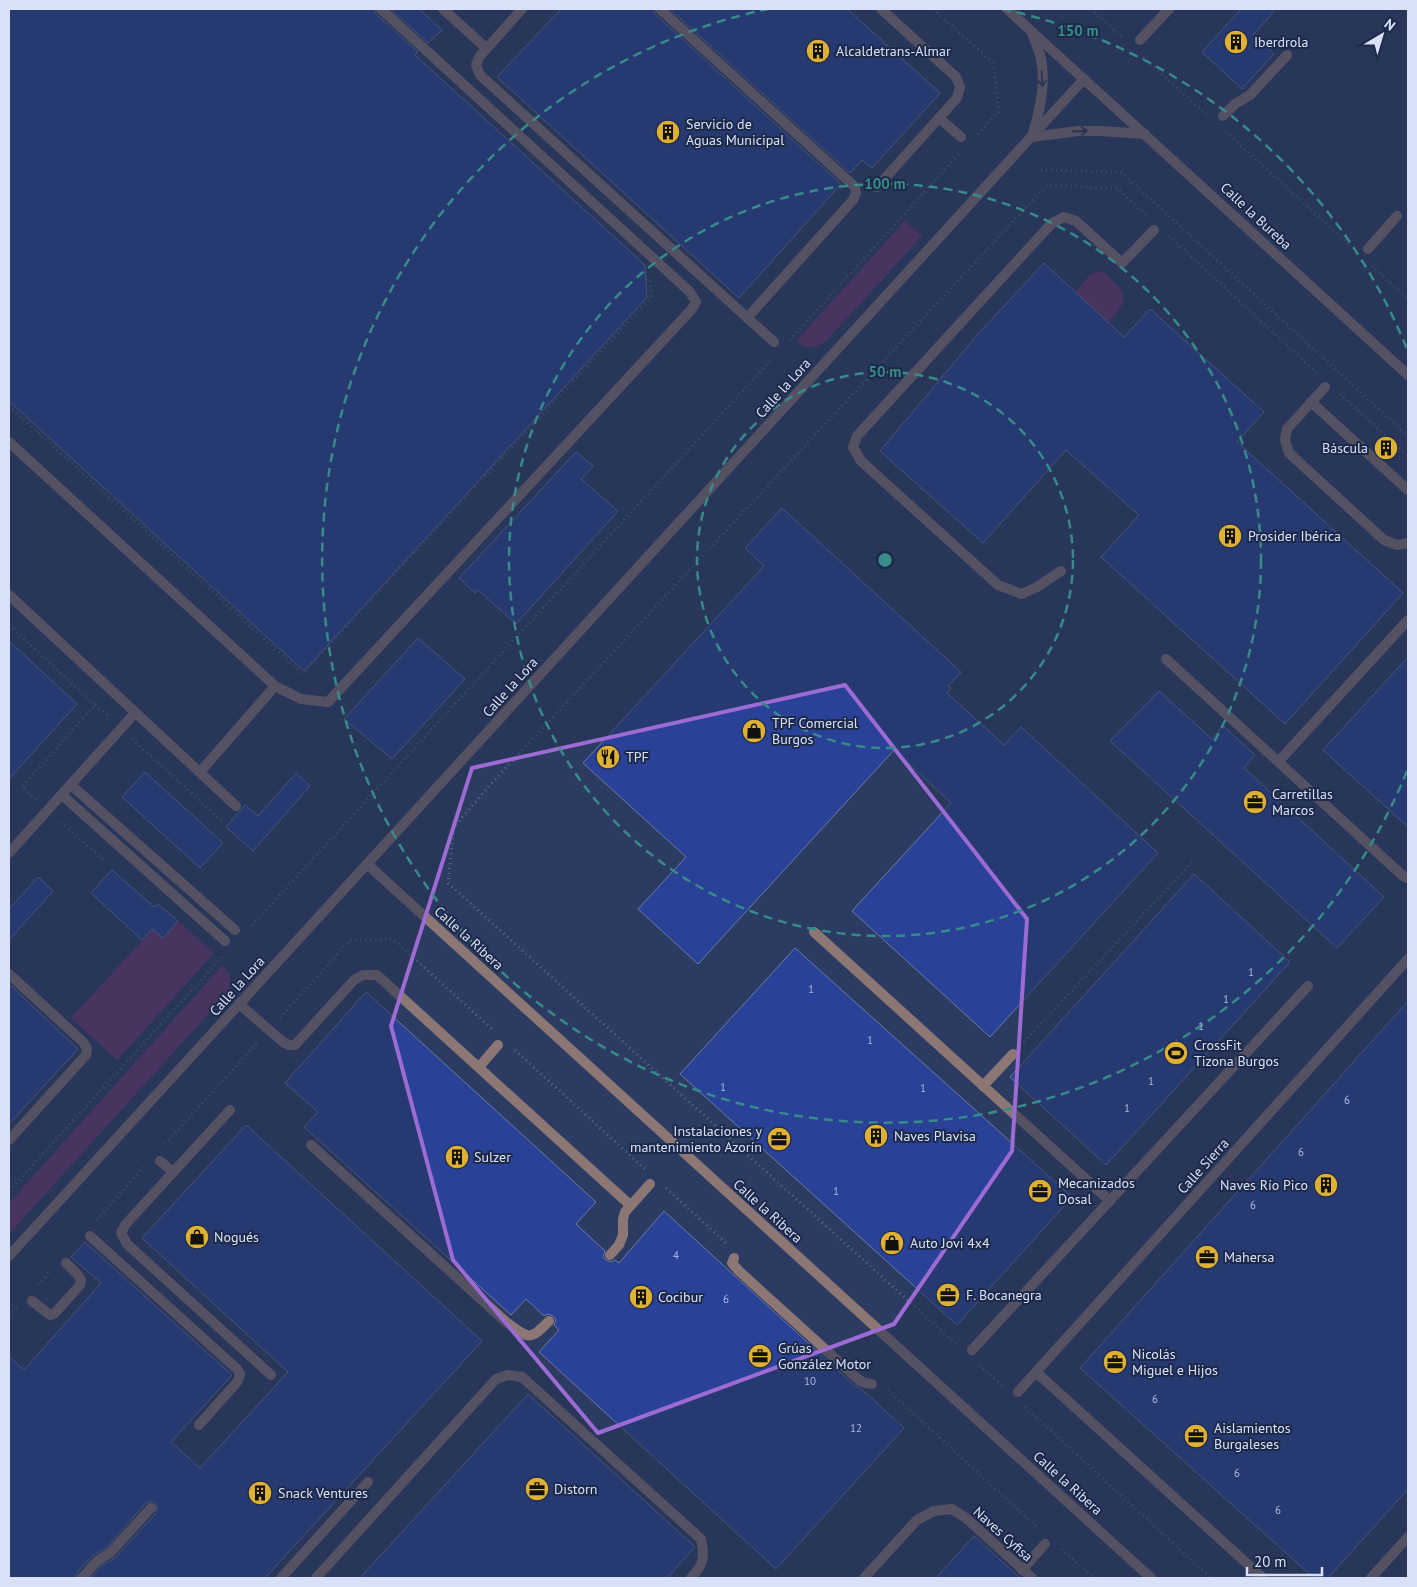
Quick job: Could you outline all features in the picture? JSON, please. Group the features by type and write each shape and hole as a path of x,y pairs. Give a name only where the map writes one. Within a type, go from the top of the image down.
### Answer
{"street":[{"path":"9,442 275,686 301,699 328,702 692,309 696,302 690,292 381,9"},
{"path":"443,9 486,48"},
{"path":"522,9 479,57 476,65 480,75 774,342"},
{"path":"660,9 854,187 856,193 854,200 747,318"},
{"path":"877,187 957,98 960,87 956,77 881,9"},
{"name":"Calle la Bureba","path":"1007,9 1408,374"},
{"path":"1140,40 1168,9"},
{"name":"Calle la Lora","path":"1032,31 1041,60 1043,85 1040,108 1032,137"},
{"path":"1223,116 1235,104 1250,95 1287,54"},
{"name":"Calle la Lora","path":"9,1256 1084,79"},
{"path":"939,118 961,137"},
{"path":"1032,137 1078,130 1146,134"},
{"path":"1368,249 1397,216"},
{"path":"1062,570 1038,587 1022,594 998,585 861,461 853,447 857,436 1052,223 1064,217 1076,221 1122,263 1153,225"},
{"path":"1327,384 1287,429 1285,440 1289,453 1384,540 1396,545 1408,543"},
{"path":"1311,402 1408,490"},
{"path":"9,595 236,806"},
{"path":"1279,761 1408,620"},
{"path":"1166,659 1403,876 1408,878"},
{"path":"200,772 275,686"},
{"path":"9,854 135,713"},
{"path":"71,785 235,930"},
{"path":"62,795 225,941"},
{"name":"Calle la Ribera","path":"367,864 1151,1578"},
{"path":"814,932 1110,1201"},
{"name":"Calle Sierra","path":"1018,1392 1408,959"},
{"path":"9,974 83,1042 87,1048 86,1055 9,1140"},
{"path":"239,1004 289,1046 295,1044 354,980 363,974 377,975 630,1205"},
{"path":"973,1356 1110,1201 1308,986"},
{"path":"479,1067 498,1045"},
{"path":"983,1086 1013,1054"},
{"path":"230,1110 126,1225 121,1233 128,1244 271,1375"},
{"path":"311,1145 506,1322 528,1336 532,1336 549,1321"},
{"path":"160,1161 173,1172"},
{"path":"610,1255 620,1245 625,1212 650,1184"},
{"path":"91,1231 237,1369 240,1374 238,1381 199,1425"},
{"path":"734,1258 732,1263 767,1297 859,1380 872,1384"},
{"path":"32,1295 50,1315 61,1306 80,1285 81,1280 78,1274 61,1264"},
{"path":"1036,1372 1263,1578"},
{"path":"316,1578 496,1379 508,1375 522,1377 701,1539 704,1554 701,1567 691,1578"},
{"path":"281,1578 368,1482"},
{"path":"82,1578 97,1561 110,1553 151,1508"},
{"name":"Naves Cyfisa","path":"864,1578 917,1520 934,1511 952,1509 966,1518 1032,1578"},
{"path":"1371,1578 1408,1537"},
{"path":"1022,1570 1045,1544"}],"path":[{"path":"932,9 993,63 999,111 974,137"},
{"path":"1091,9 1126,41"},
{"path":"1140,54 1210,117"},
{"path":"1224,130 1354,250"},
{"path":"788,342 962,151"},
{"path":"1041,170 1121,172 1408,436"},
{"path":"961,1348 448,882 454,827 496,779 1047,185 1116,188 1153,225"},
{"path":"1165,232 1327,384 1408,456"},
{"path":"1368,262 1408,299"},
{"path":"9,406 302,673 651,297 649,272"},
{"path":"248,929 775,356"},
{"path":"95,705 224,823"},
{"path":"1013,1054 1192,862"},
{"path":"161,1149 350,940"},
{"path":"9,1191 225,954"},
{"path":"91,1231 148,1163"},
{"path":"32,1295 61,1264"},
{"path":"9,1316 21,1303"},
{"path":"973,1356 1007,1391"},
{"path":"1020,1404 1211,1578"}],"highlighted area":[{"path":"845,685 1027,919 1012,1151 894,1324 598,1433 453,1260 391,1026 472,768"}],"shaded area":[{"path":"9,9 1408,9 1408,1578 9,1578"},
{"path":"905,221 922,236 825,342 817,346 807,347 796,341"},
{"path":"1103,271 1117,285 1124,296 1121,307 1108,323 1075,292 1091,274"},
{"path":"178,921 214,953 117,1060 71,1018 153,929"},
{"path":"222,966 230,978 228,992 9,1234 9,1203"}],"building":[{"path":"9,9 374,9 376,14 418,52 415,55 645,265 647,297 304,671 9,401"},
{"path":"391,9 419,9 442,30 428,43"},
{"name":"Servicio de Aguas Municipal","path":"561,9 653,9 655,14 841,184 739,298 497,77"},
{"name":"Alcaldetrans-Almar","path":"670,9 847,9 940,93 872,168 862,160 850,173"},
{"name":"Iberdrola","path":"1241,9 1276,9 1253,35 1274,54 1242,89 1202,52"},
{"name":"Prosider Ibérica","path":"1044,263 1124,337 1150,309 1264,412 1237,442 1403,593 1285,724 1101,557 1139,515 1066,450 983,543 880,451 979,333"},
{"path":"576,452 593,466 581,479 618,511 516,624 478,590 475,593 459,578"},
{"path":"782,508 961,672 948,686 951,688 947,693 1004,745 1021,727 1158,853 990,1037 852,911 951,803 894,750 698,964 638,909 686,857 583,763 764,566 745,548"},
{"path":"418,638 465,679 392,759 344,719"},
{"path":"9,641 77,704 9,779"},
{"path":"1408,657 1408,827 1323,750"},
{"path":"1159,691 1212,739 1223,726 1255,755 1244,768 1384,897 1337,948 1110,741"},
{"path":"145,772 223,843 200,868 122,797"},
{"path":"296,773 310,786 253,851 226,827 245,805 258,816"},
{"path":"112,870 154,907 158,904 178,921 163,938 152,929 142,940 91,893"},
{"path":"1194,874 1290,962 1106,1165 1010,1077"},
{"path":"38,877 53,891 9,940 9,909"},
{"name":"Naves Plavisa","path":"795,948 1072,1197 957,1325 680,1074"},
{"path":"9,984 78,1049 9,1124"},
{"path":"366,992 596,1202 576,1224 605,1251 603,1257 606,1260 612,1262 615,1260 619,1263 664,1211 854,1385 860,1388 904,1428 776,1569 539,1352 559,1330 554,1325 556,1320 553,1316 548,1314 544,1316 526,1299 511,1315 304,1127 318,1112 285,1083"},
{"name":"Naves Río Pico","path":"1408,1001 1408,1489 1328,1578 1314,1578 1080,1368"},
{"path":"246,1125 482,1341 265,1578 91,1578 101,1566 115,1558 156,1513 157,1505 152,1501 146,1503 106,1548 92,1556 75,1578 9,1578 9,1356 24,1370 101,1283 71,1257 85,1242 232,1375 171,1442 200,1468 288,1372 142,1238"},
{"name":"Distorn","path":"528,1394 695,1547 667,1578 360,1578"},
{"path":"974,1536 1020,1578 936,1578"}],"place":[{"name":"Iberdrola","path":"1236,42"},
{"name":"Alcaldetrans-Almar","path":"818,51"},
{"name":"Servicio de Aguas Municipal","path":"668,132"},
{"name":"Báscula","path":"1386,448"},
{"name":"Prosider Ibérica","path":"1230,536"},
{"name":"TPF Comercial Burgos","path":"754,731"},
{"name":"TPF","path":"608,757"},
{"name":"Carretillas Marcos","path":"1255,802"},
{"name":"CrossFit Tizona Burgos","path":"1176,1053"},
{"name":"Naves Plavisa","path":"876,1136"},
{"name":"Instalaciones y mantenimiento Azorín","path":"779,1139"},
{"name":"Sulzer","path":"457,1157"},
{"name":"Naves Río Pico","path":"1326,1185"},
{"name":"Mecanizados Dosal","path":"1040,1191"},
{"name":"Nogués","path":"197,1237"},
{"name":"Auto Jovi 4x4","path":"892,1243"},
{"name":"Mahersa","path":"1207,1257"},
{"name":"F. Bocanegra","path":"948,1295"},
{"name":"Cocibur","path":"641,1297"},
{"name":"Grúas González Motor","path":"760,1356"},
{"name":"Nicolás Miguel e Hijos","path":"1115,1362"},
{"name":"Aislamientos Burgaleses","path":"1196,1436"},
{"name":"Distorn","path":"537,1489"},
{"name":"Snack Ventures","path":"260,1493"}]}
